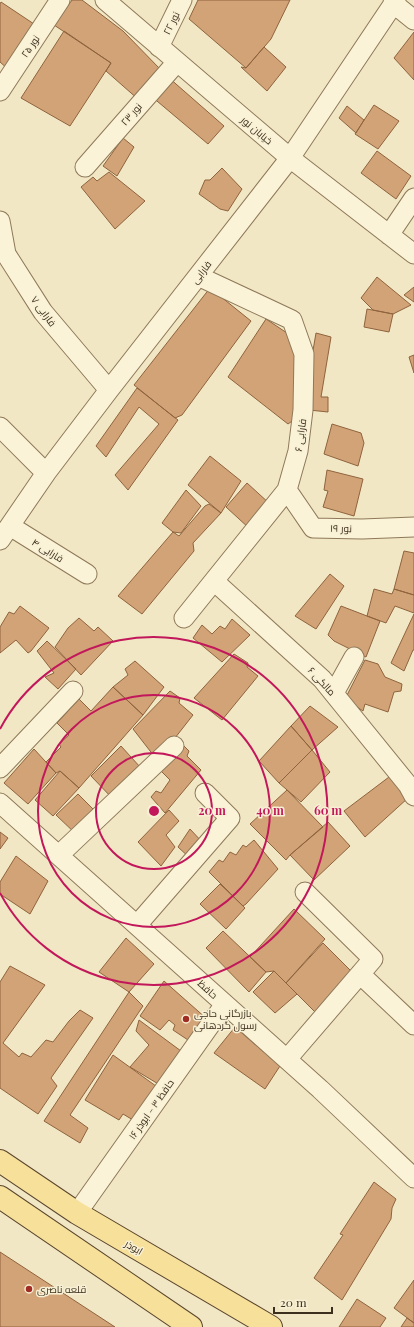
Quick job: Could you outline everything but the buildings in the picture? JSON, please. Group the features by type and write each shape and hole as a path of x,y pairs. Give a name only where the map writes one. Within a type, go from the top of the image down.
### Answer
{"main road":[{"name":"ابوذر","path":"0,1161 77,1213 271,1327"},
{"path":"0,1197 191,1327"}],"street":[{"name":"نور ۲۵","path":"0,91 60,0"},
{"name":"خیابان نور","path":"105,0 290,158 414,254"},
{"name":"نور ۲۲","path":"159,46 182,0"},
{"path":"394,2 414,20"},
{"name":"فارابی","path":"5,533 46,473 109,390 290,158 394,2"},
{"name":"نور ۲۳","path":"85,167 177,62"},
{"path":"390,235 414,198"},
{"name":"فارابی ۷","path":"0,221 6,254 43,312 109,390"},
{"name":"فارابی ۶","path":"184,618 287,490 298,451 303,410 304,354 292,320 198,276"},
{"path":"0,427 46,473"},
{"name":"نور ۱۹","path":"287,490 313,528 362,529 414,527"},
{"name":"فارابی ۴","path":"5,533 87,574"},
{"name":"مالکی ۶","path":"214,581 322,679 408,785 414,796"},
{"path":"334,693 354,657"},
{"path":"0,768 73,692"},
{"path":"59,855 174,746"},
{"path":"137,925 230,818 205,793"},
{"name":"حافظ","path":"0,803 287,1060 414,1178"},
{"path":"287,1060 373,959 306,892"},
{"path":"360,974 414,1024"},
{"name":"حافظ ۳ - ابوذر ۱۶","path":"77,1213 225,1004"}],"place":[{"name":"بازرگانی حاجی رسول گردهانی","path":"186,1019"},
{"name":"قلعه ناصری","path":"29,1289"}]}
